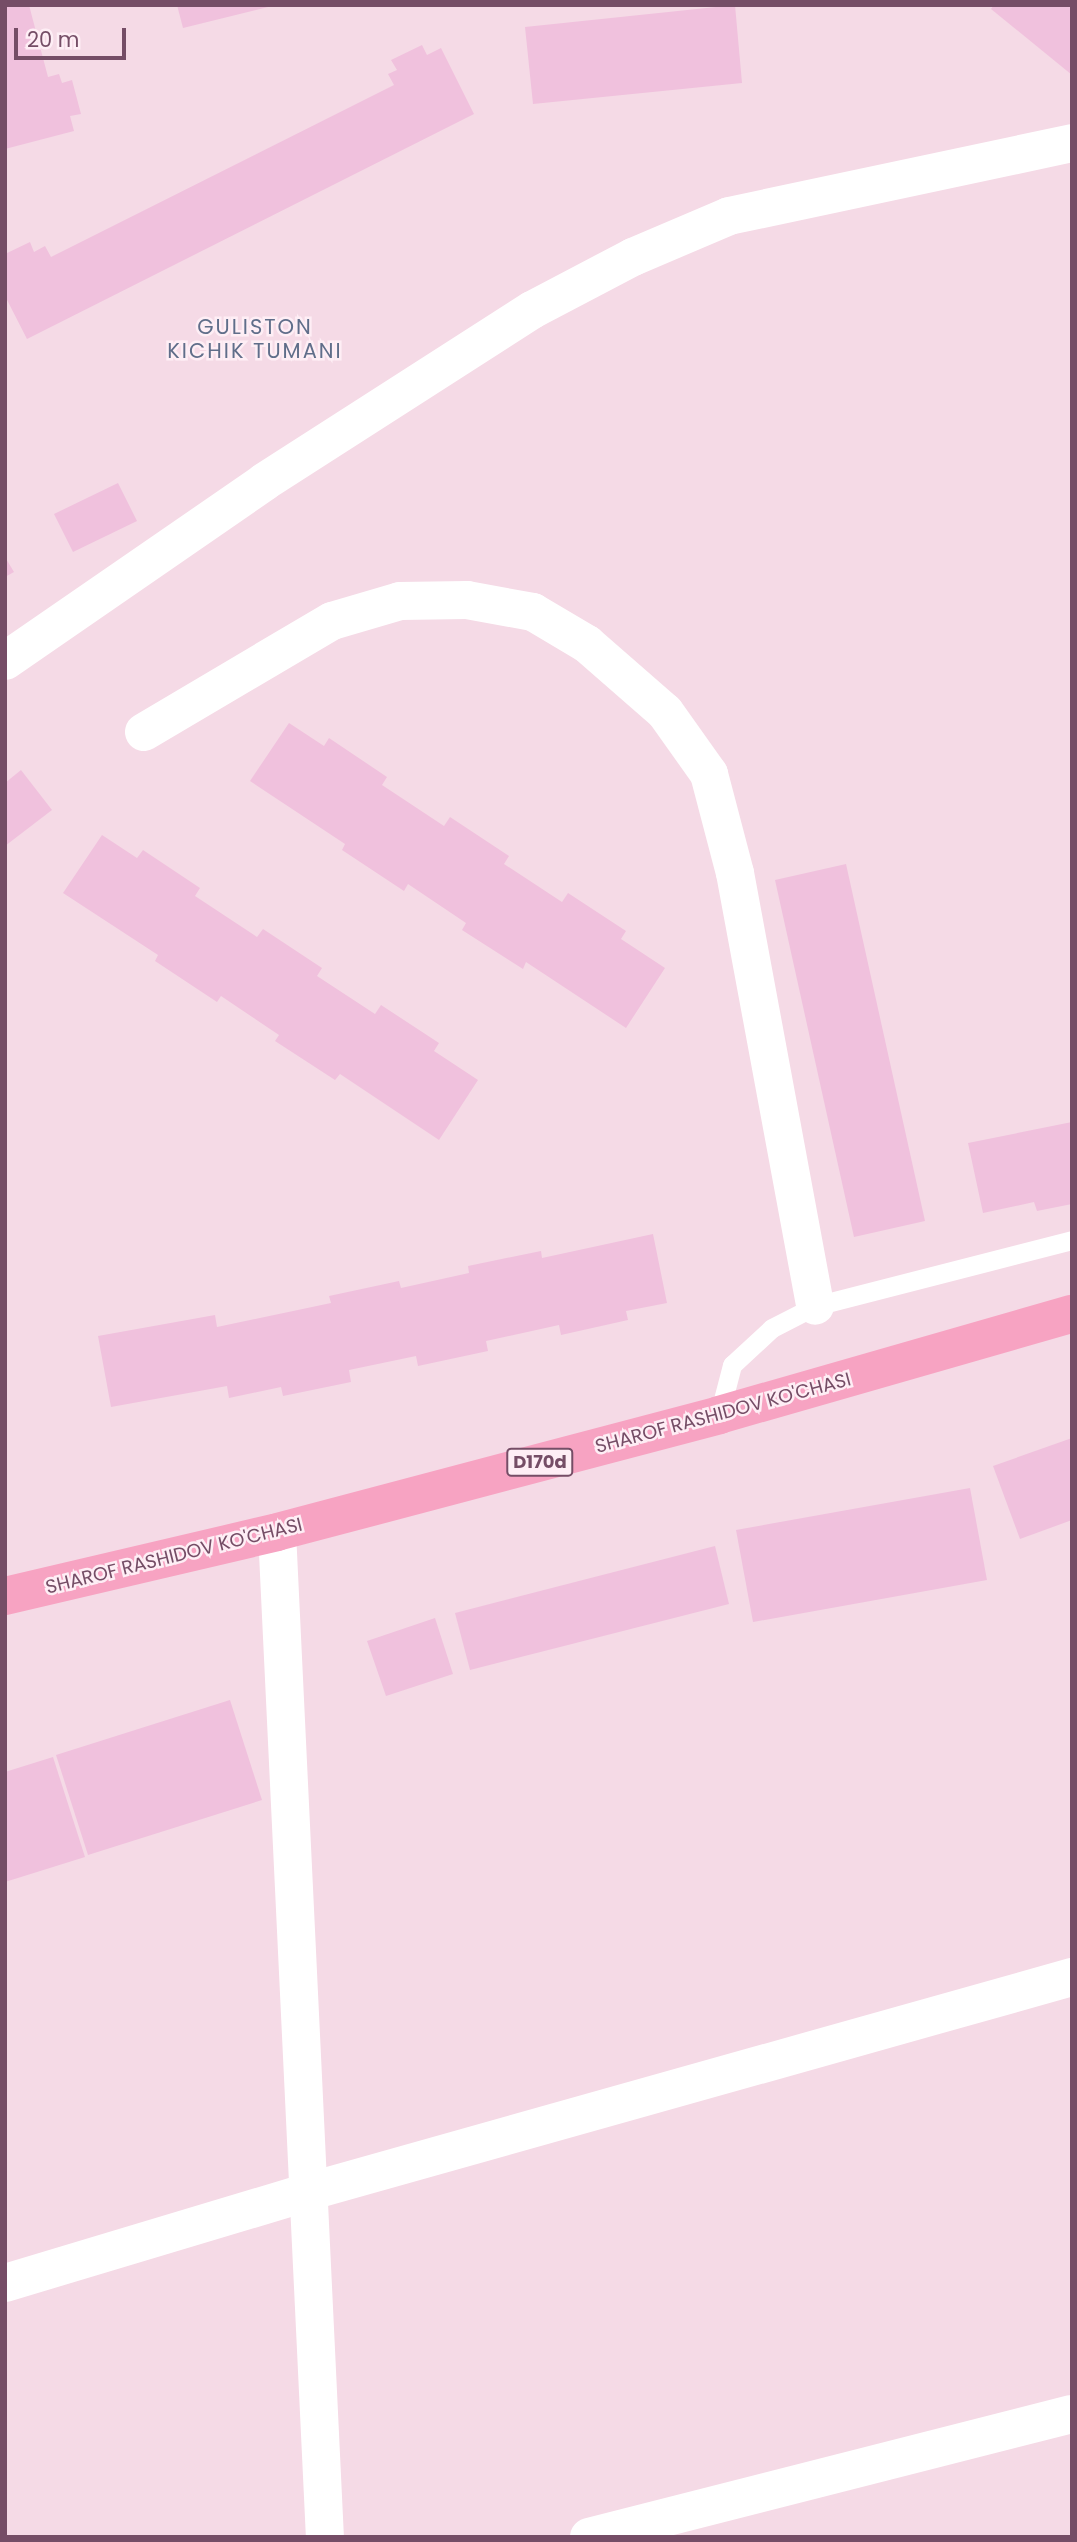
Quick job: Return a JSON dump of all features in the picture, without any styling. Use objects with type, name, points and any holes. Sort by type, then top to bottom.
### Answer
[{"type":"main road","name":"SHAROF RASHIDOV KO'CHASI","points":[[5,1596],[277,1532],[719,1415],[1072,1314]]},
{"type":"street","points":[[5,661],[264,482],[532,310],[633,257],[729,216],[1072,143]]},
{"type":"street","points":[[144,732],[332,621],[400,601],[467,600],[533,612],[587,644],[665,712],[709,774],[735,873],[815,1306]]},
{"type":"street","points":[[277,1532],[311,2191],[325,2537]]},
{"type":"street","points":[[5,2283],[311,2191],[1072,1976]]},
{"type":"street","points":[[589,2537],[1072,2414]]},
{"type":"lane","points":[[719,1415],[732,1365],[772,1328],[815,1306],[1072,1240]]},
{"type":"shaded area","points":[[5,5],[1072,5],[1072,2537],[5,2537]]},
{"type":"building","points":[[5,5],[29,5],[48,77],[59,74],[62,83],[72,80],[81,114],[70,116],[74,131],[5,149]]},
{"type":"building","points":[[177,5],[271,5],[272,6],[183,28]]},
{"type":"building","points":[[735,5],[742,83],[533,104],[525,27]]},
{"type":"building","points":[[994,5],[1072,5],[1072,75],[991,9]]},
{"type":"building","points":[[422,45],[427,55],[441,48],[474,114],[27,339],[5,296],[5,254],[30,242],[34,252],[45,246],[51,257],[394,85],[388,74],[397,70],[391,60]]},
{"type":"building","points":[[118,483],[137,521],[73,552],[54,514]]},
{"type":"building","points":[[5,557],[14,572],[5,577]]},
{"type":"building","points":[[289,723],[324,746],[329,738],[387,777],[382,785],[444,826],[450,817],[509,856],[504,864],[562,902],[568,893],[626,931],[621,939],[665,968],[626,1028],[526,962],[523,969],[462,930],[466,923],[408,884],[404,891],[342,850],[345,844],[250,781]]},
{"type":"building","points":[[21,770],[52,810],[5,846],[5,783]]},
{"type":"building","points":[[102,835],[137,858],[143,850],[200,888],[195,896],[257,937],[263,929],[322,968],[317,976],[375,1014],[381,1005],[439,1043],[434,1051],[478,1080],[439,1140],[340,1074],[335,1080],[275,1041],[279,1035],[221,996],[217,1002],[155,961],[158,955],[63,893]]},
{"type":"building","points":[[846,864],[925,1221],[854,1237],[775,880]]},
{"type":"building","points":[[1072,1122],[1072,1204],[1037,1211],[1034,1202],[983,1213],[968,1143]]},
{"type":"building","points":[[653,1234],[667,1303],[626,1311],[628,1320],[561,1335],[559,1325],[486,1341],[488,1351],[418,1366],[416,1356],[349,1370],[351,1382],[283,1396],[281,1387],[229,1398],[227,1386],[111,1407],[98,1336],[215,1315],[217,1327],[331,1303],[329,1296],[399,1281],[401,1288],[469,1273],[468,1266],[541,1251],[542,1258]]},
{"type":"building","points":[[1072,1438],[1072,1520],[1020,1539],[993,1466]]},
{"type":"building","points":[[970,1488],[987,1580],[753,1622],[736,1530]]},
{"type":"building","points":[[715,1546],[729,1604],[470,1670],[455,1613]]},
{"type":"building","points":[[435,1618],[453,1674],[386,1696],[367,1641]]},
{"type":"building","points":[[230,1700],[262,1800],[88,1855],[56,1755]]},
{"type":"building","points":[[53,1757],[85,1857],[5,1882],[5,1772]]},
{"type":"district","name":"GULISTON KICHIK TUMANI","points":[[255,339]]}]
